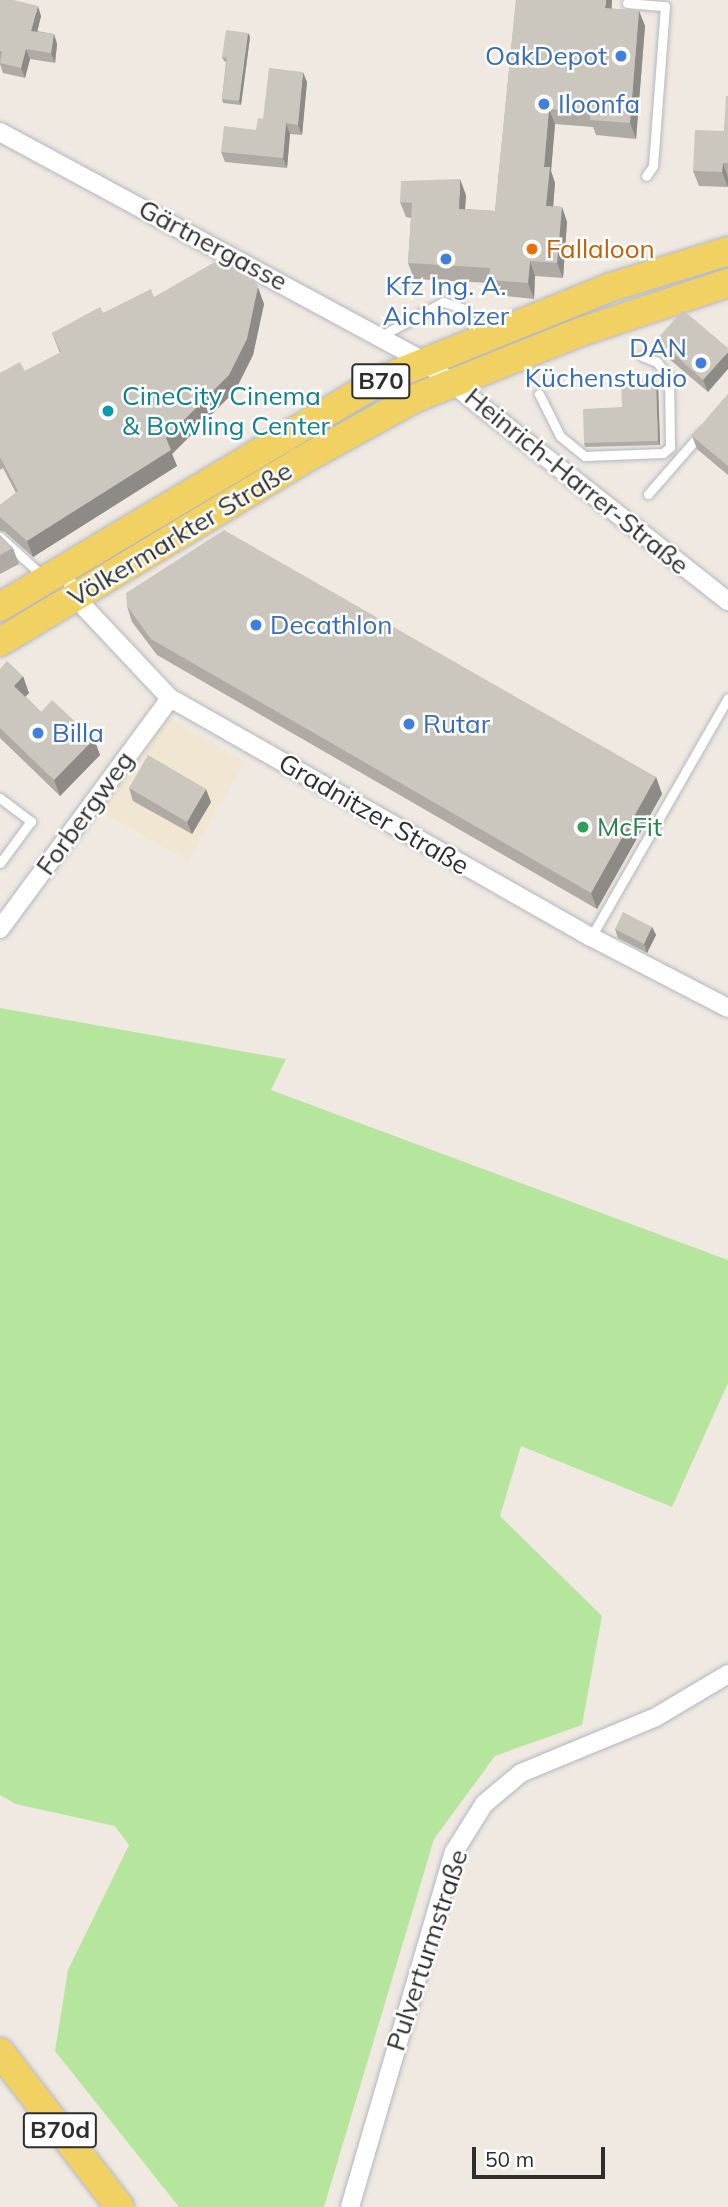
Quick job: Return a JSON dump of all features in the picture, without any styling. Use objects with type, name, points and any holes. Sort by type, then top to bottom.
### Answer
[{"type":"main road","name":"Völkermarkter Straße","points":[[0,607],[300,425],[425,362],[664,270],[728,251]]},
{"type":"main road","points":[[664,270],[671,299]]},
{"type":"main road","name":"Völkermarkter Straße","points":[[0,642],[299,461],[453,382],[671,299],[728,283]]},
{"type":"main road","name":"B70d","points":[[0,2052],[120,2207]]},
{"type":"street","name":"Gärtnergasse","points":[[0,132],[425,362]]},
{"type":"street","name":"Heinrich-Harrer-Straße","points":[[425,362],[453,382],[578,487],[728,601]]},
{"type":"street","name":"Gradnitzer Straße","points":[[54,575],[78,597],[170,698],[592,937],[728,1008]]},
{"type":"street","name":"Forbergweg","points":[[0,929],[170,698]]},
{"type":"street","name":"Pulverturmstraße","points":[[350,2207],[454,1852],[484,1804],[521,1773],[656,1717],[728,1674]]},
{"type":"lane","points":[[627,4],[665,6],[653,166],[646,176]]},
{"type":"lane","points":[[381,336],[443,302],[464,309],[480,340]]},
{"type":"lane","points":[[539,394],[560,436],[584,456],[663,453],[670,447],[669,378],[657,362],[642,356]]},
{"type":"lane","points":[[648,494],[710,422]]},
{"type":"lane","points":[[0,537],[54,575]]},
{"type":"lane","points":[[592,937],[728,698]]},
{"type":"lane","points":[[0,798],[31,821],[0,863]]},
{"type":"shaded area","points":[[169,717],[244,762],[188,860],[99,811]]},
{"type":"green space","points":[[0,1008],[286,1059],[271,1090],[728,1260],[728,1383],[672,1507],[521,1446],[500,1516],[602,1616],[582,1725],[495,1756],[434,1839],[324,2207],[179,2207],[55,2051],[68,1970],[129,1845],[115,1826],[16,1804],[0,1795]]},
{"type":"building","points":[[0,0],[14,0],[38,6],[31,31],[54,34],[51,53],[26,49],[21,68],[0,63]]},
{"type":"building","points":[[516,0],[606,0],[605,8],[639,11],[630,123],[590,120],[591,112],[549,109],[544,167],[550,167],[546,206],[562,207],[557,263],[530,261],[528,283],[489,280],[490,268],[408,263],[412,203],[400,202],[401,181],[460,179],[459,209],[495,211]]},
{"type":"building","points":[[226,30],[248,33],[239,101],[222,99],[227,58],[222,57]]},
{"type":"building","points":[[269,68],[303,72],[298,125],[286,123],[283,158],[221,152],[224,126],[256,130],[258,118],[263,119]]},
{"type":"building","points":[[726,96],[728,163],[723,163],[722,172],[693,171],[695,130],[724,131]]},
{"type":"building","name":"CineCity Cinema & Bowling Center","points":[[227,255],[245,277],[252,274],[258,287],[247,339],[229,375],[166,438],[171,450],[27,541],[0,517],[0,505],[18,491],[0,457],[0,373],[20,362],[25,371],[61,352],[52,333],[100,307],[103,313],[151,289],[154,297]]},
{"type":"building","name":"DAN Küchenstudio","points":[[683,310],[728,348],[728,352],[703,380],[657,339]]},
{"type":"building","points":[[656,381],[658,441],[584,443],[583,409],[622,407],[621,382]]},
{"type":"building","points":[[728,394],[728,466],[692,436]]},
{"type":"building","name":"Rutar","points":[[224,530],[656,777],[591,893],[151,639],[127,606],[126,593]]},
{"type":"building","points":[[0,536],[13,548],[0,555]]},
{"type":"building","name":"Billa","points":[[7,661],[23,676],[14,686],[41,712],[52,700],[94,739],[54,780],[0,728],[0,669]]},
{"type":"building","points":[[148,755],[206,789],[187,822],[129,788]]},
{"type":"building","points":[[623,912],[652,927],[644,944],[615,929]]},
{"type":"place","name":"OakDepot","points":[[621,56]]},
{"type":"place","name":"Iloonfa","points":[[544,104]]},
{"type":"place","name":"Fallaloon","points":[[532,249]]},
{"type":"place","name":"Kfz Ing. A. Aichholzer","points":[[446,259]]},
{"type":"place","name":"DAN Küchenstudio","points":[[701,363]]},
{"type":"place","name":"CineCity Cinema & Bowling Center","points":[[108,411]]},
{"type":"place","name":"Decathlon","points":[[256,625]]},
{"type":"place","name":"Rutar","points":[[409,724]]},
{"type":"place","name":"Billa","points":[[38,733]]},
{"type":"place","name":"McFit","points":[[583,827]]}]
